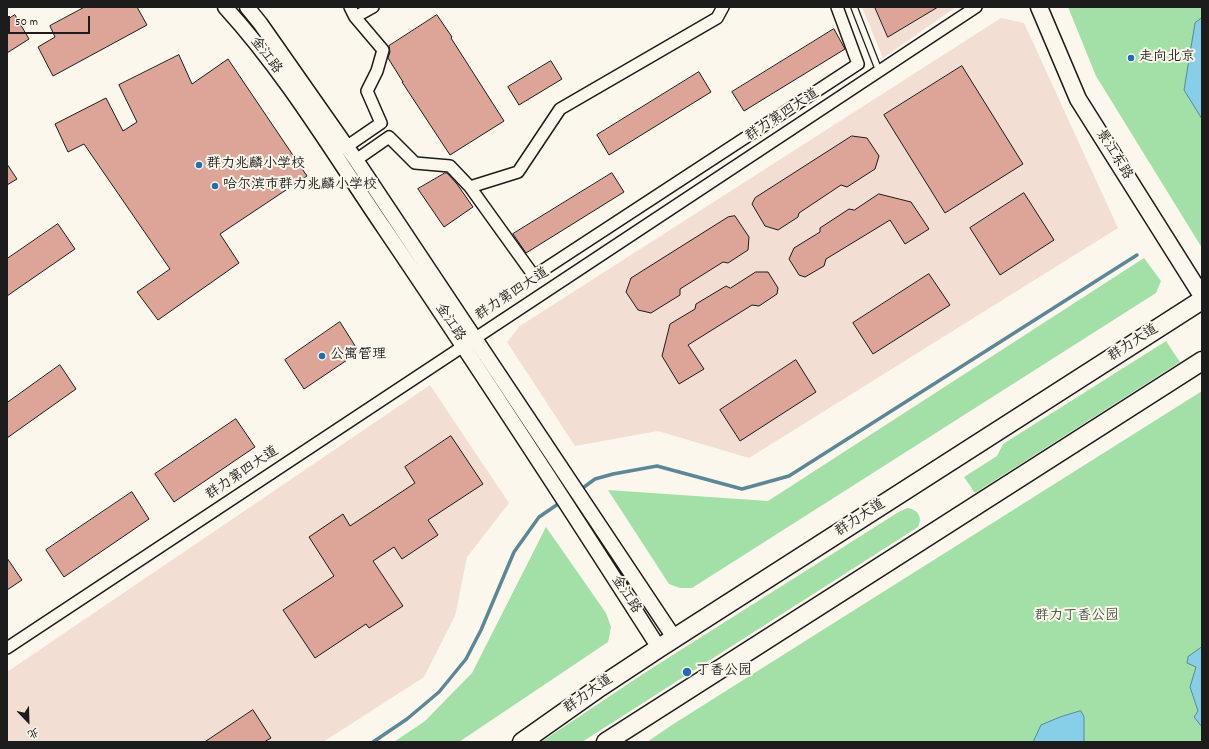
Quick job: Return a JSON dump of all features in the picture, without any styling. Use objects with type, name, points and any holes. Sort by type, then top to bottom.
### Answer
[{"type":"main road","name":"景江东路","points":[[1039,7],[1078,99],[1202,296]]},
{"type":"main road","name":"群力大道","points":[[522,742],[600,687],[659,648],[1202,300]]},
{"type":"main road","points":[[606,742],[1202,362]]},
{"type":"main road","points":[[512,742],[600,687]]},
{"type":"main road","points":[[610,742],[634,724]]},
{"type":"street","name":"金江路","points":[[225,7],[284,80],[558,465],[675,639]]},
{"type":"street","name":"金江路","points":[[247,7],[265,29],[356,160],[469,342],[546,473],[659,648]]},
{"type":"street","points":[[346,147],[381,123],[367,91],[377,70],[383,50],[352,12],[373,7]]},
{"type":"street","points":[[470,187],[518,172],[560,110],[717,18],[723,7]]},
{"type":"street","points":[[356,160],[389,137],[415,163],[450,166],[470,187],[534,276],[858,64],[837,7]]},
{"type":"street","name":"群力第四大道","points":[[7,648],[976,7]]},
{"type":"lane","points":[[854,7],[879,71]]},
{"type":"shaded area","points":[[862,7],[956,7],[883,58]]},
{"type":"shaded area","points":[[1001,18],[1024,23],[1118,228],[749,458],[658,431],[575,446],[507,342],[520,326]]},
{"type":"shaded area","points":[[430,385],[509,503],[467,557],[455,616],[424,677],[323,742],[7,742],[7,672]]},
{"type":"green space","points":[[1068,7],[1202,7],[1202,248],[1096,76]]},
{"type":"green space","points":[[1144,258],[1161,281],[1156,293],[692,588],[680,588],[669,584],[608,490],[768,501]]},
{"type":"green space","points":[[1166,341],[1180,362],[975,493],[964,477],[997,456],[1003,444]]},
{"type":"green space","name":"群力丁香公园","points":[[1202,391],[1202,742],[647,742],[675,723]]},
{"type":"green space","points":[[907,508],[917,512],[920,517],[918,527],[582,742],[541,742],[646,672]]},
{"type":"green space","points":[[546,527],[606,613],[611,627],[608,642],[459,742],[394,742],[425,721],[472,673]]},
{"type":"water","points":[[1202,18],[1202,119],[1184,90],[1195,23]]},
{"type":"water","points":[[1202,647],[1202,727],[1194,717],[1198,711],[1190,687],[1196,667],[1187,663],[1188,657]]},
{"type":"water","points":[[1081,711],[1084,717],[1084,742],[1033,742],[1041,725],[1060,717]]},
{"type":"building","points":[[85,7],[137,7],[147,25],[53,76],[38,47],[55,37],[50,26]]},
{"type":"building","points":[[875,7],[938,7],[888,37]]},
{"type":"building","points":[[15,15],[29,39],[7,53],[7,20]]},
{"type":"building","points":[[437,15],[504,121],[450,155],[388,58],[390,52],[389,46]]},
{"type":"building","points":[[834,29],[845,49],[744,111],[732,92]]},
{"type":"building","name":"群力兆麟小学校","points":[[179,55],[192,84],[228,59],[307,176],[220,234],[239,263],[158,320],[137,292],[170,269],[84,144],[68,152],[55,124],[106,98],[123,131],[137,122],[119,85]]},
{"type":"building","points":[[551,61],[562,79],[519,105],[508,87]]},
{"type":"building","points":[[962,66],[1023,164],[945,213],[884,115]]},
{"type":"building","points":[[699,72],[711,92],[609,155],[597,135]]},
{"type":"building","points":[[852,136],[867,138],[879,156],[875,169],[847,187],[841,185],[799,213],[798,217],[778,230],[765,226],[752,204],[755,198]]},
{"type":"building","points":[[7,164],[17,179],[7,185]]},
{"type":"building","points":[[447,173],[457,184],[473,207],[444,227],[418,189]]},
{"type":"building","points":[[612,173],[624,192],[526,253],[513,234]]},
{"type":"building","points":[[1024,193],[1054,240],[1000,275],[970,228]]},
{"type":"building","points":[[879,194],[911,202],[929,229],[905,244],[890,220],[826,259],[824,266],[805,277],[799,275],[789,259],[794,248],[820,232],[820,228],[849,209],[854,210]]},
{"type":"building","points":[[735,216],[749,237],[748,250],[728,263],[723,262],[680,289],[680,295],[651,313],[638,310],[626,292],[631,278],[728,217]]},
{"type":"building","points":[[58,224],[75,249],[7,296],[7,259]]},
{"type":"building","points":[[756,272],[768,272],[778,288],[777,294],[759,306],[752,305],[688,345],[704,369],[679,384],[662,356],[670,324],[695,309],[696,304],[726,286],[730,288]]},
{"type":"building","points":[[929,274],[950,305],[873,354],[853,323]]},
{"type":"building","name":"公寓管理","points":[[340,322],[359,352],[304,389],[285,360]]},
{"type":"building","points":[[796,360],[816,392],[740,441],[720,410]]},
{"type":"building","points":[[60,365],[76,389],[7,438],[7,403]]},
{"type":"building","points":[[236,419],[255,447],[174,502],[155,474]]},
{"type":"building","points":[[451,436],[483,484],[428,520],[438,535],[402,559],[394,547],[373,561],[403,606],[369,628],[366,624],[315,658],[283,610],[334,576],[309,537],[343,514],[350,526],[415,483],[405,467]]},
{"type":"building","points":[[132,492],[149,519],[64,577],[46,550]]},
{"type":"building","points":[[7,558],[22,580],[7,590]]},
{"type":"building","points":[[253,710],[271,738],[264,742],[205,742]]},
{"type":"waterway","points":[[580,490],[595,479],[657,466],[742,489],[789,476],[1137,255]]},
{"type":"waterway","points":[[373,742],[407,719],[439,692],[466,659],[481,630],[514,552],[539,517],[561,502]]},
{"type":"place","name":"走向北京","points":[[1131,58]]},
{"type":"place","name":"群力兆麟小学校","points":[[199,165]]},
{"type":"place","name":"哈尔滨市群力兆麟小学校","points":[[215,186]]},
{"type":"place","name":"公寓管理","points":[[322,356]]},
{"type":"place","name":"丁香公园","points":[[687,672]]}]
